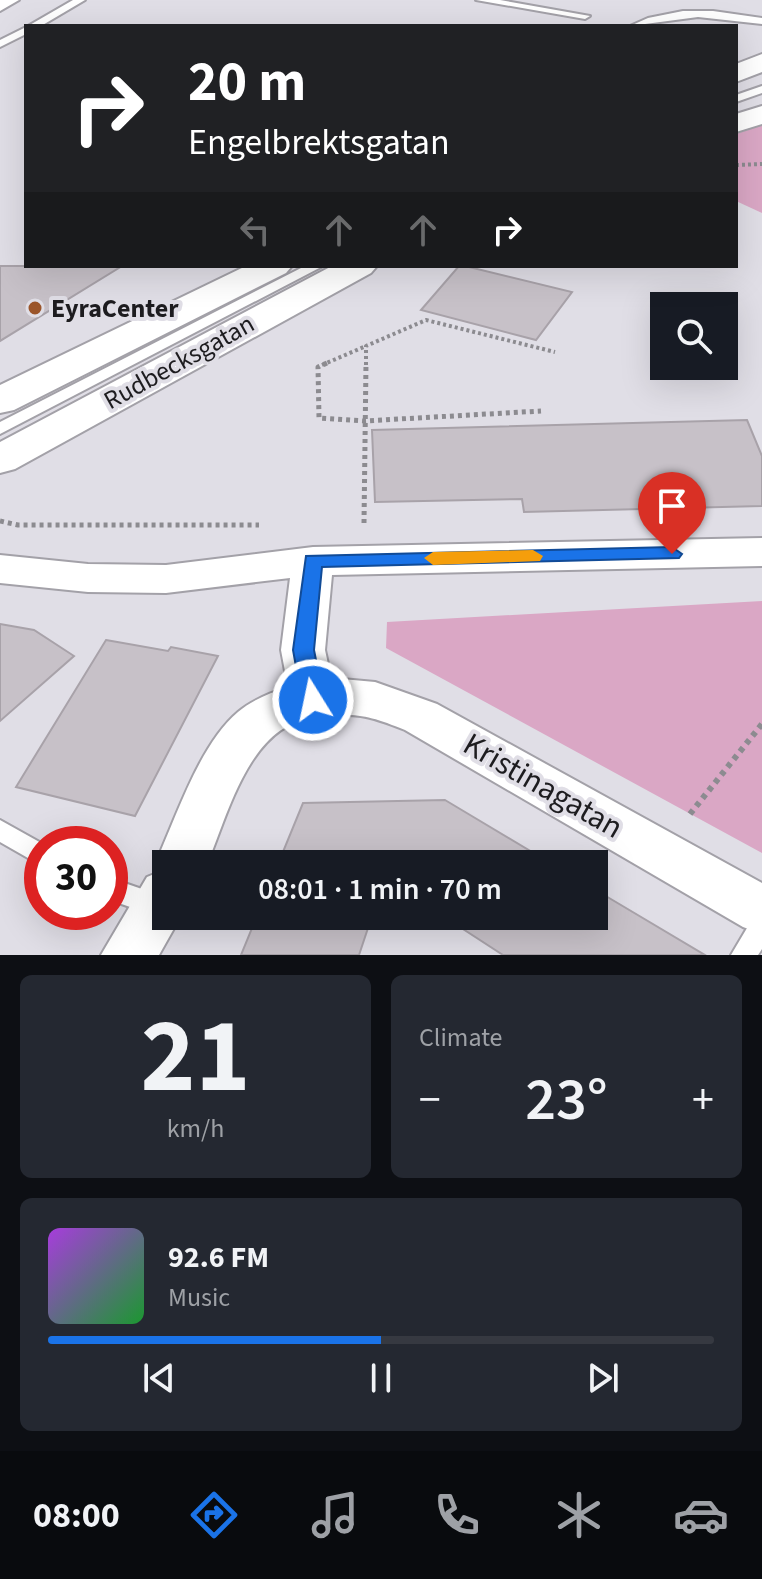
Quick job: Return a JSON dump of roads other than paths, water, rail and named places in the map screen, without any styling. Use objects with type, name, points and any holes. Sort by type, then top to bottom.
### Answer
[{"type":"main road","points":[[738,73],[762,62]]},
{"type":"main road","points":[[738,122],[762,115]]},
{"type":"main road","name":"Rudbecksgatan","points":[[0,401],[270,268]]},
{"type":"main road","name":"Rudbecksgatan","points":[[0,460],[355,268]]},
{"type":"street","points":[[0,5],[9,0]]},
{"type":"street","points":[[0,569],[88,578],[166,579],[313,561],[762,552]]},
{"type":"street","points":[[313,561],[303,650],[313,700]]},
{"type":"street","name":"Kristinagatan","points":[[177,850],[251,727],[280,707],[330,696],[373,699],[421,717],[762,910]]},
{"type":"street","name":"Kristinagatan","points":[[129,955],[152,893]]},
{"type":"lane","points":[[37,24],[80,0]]},
{"type":"lane","points":[[481,0],[585,16]]},
{"type":"lane","points":[[727,16],[732,0]]},
{"type":"lane","points":[[640,24],[663,15],[727,16],[762,21]]},
{"type":"lane","points":[[0,44],[24,31]]},
{"type":"lane","points":[[738,98],[762,89]]},
{"type":"lane","points":[[0,429],[312,268]]},
{"type":"lane","points":[[0,830],[24,845]]},
{"type":"lane","points":[[744,955],[762,926]]},
{"type":"place","name":"EyraCenter","points":[[35,308]]}]
